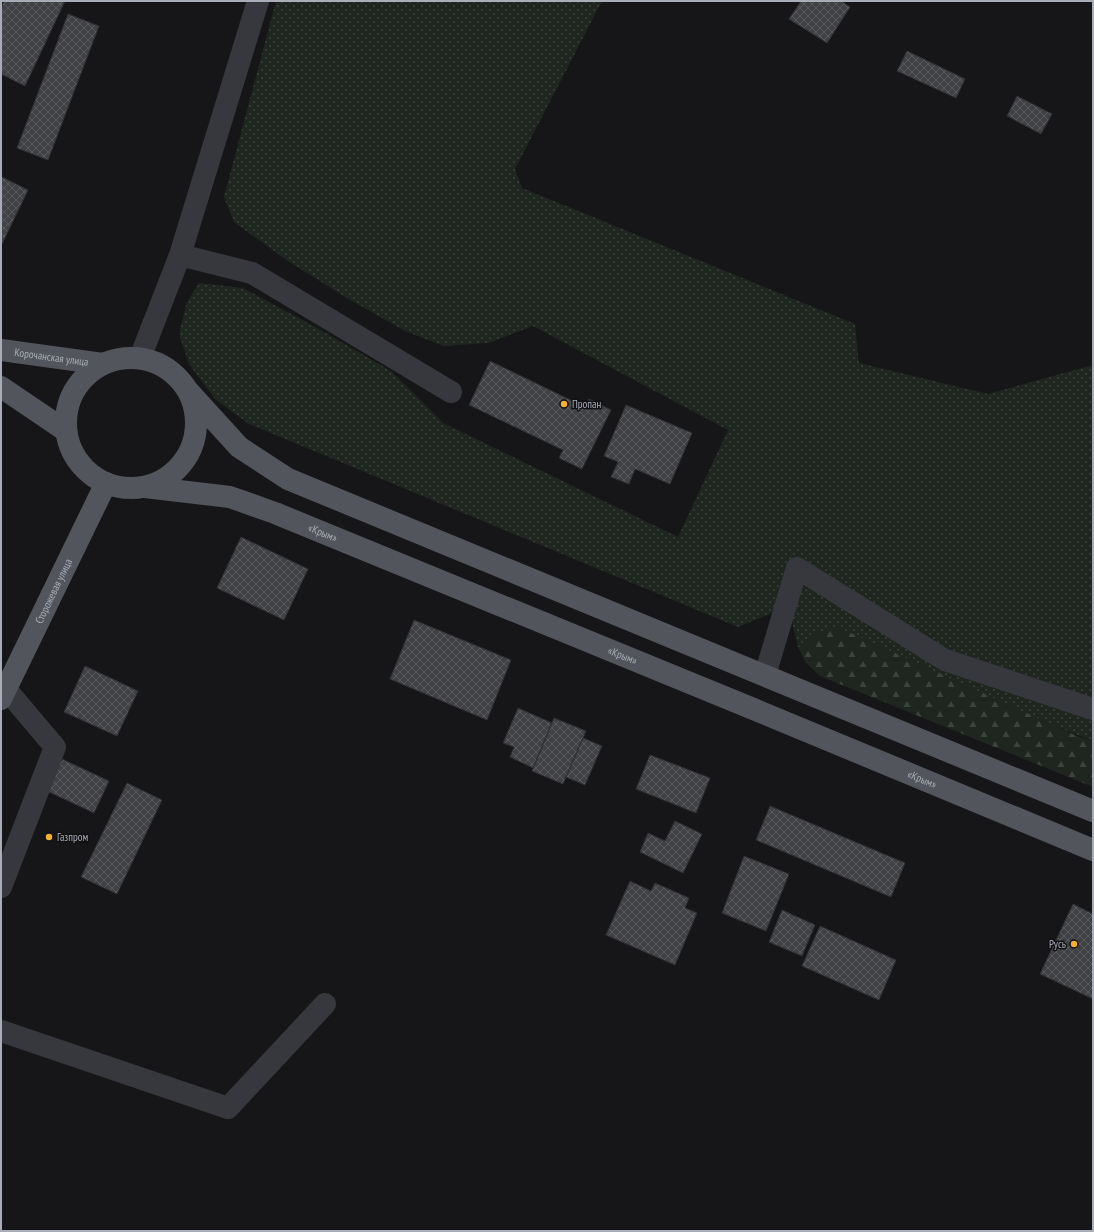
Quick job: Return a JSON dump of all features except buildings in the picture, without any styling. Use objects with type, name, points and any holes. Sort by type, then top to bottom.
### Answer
[{"type":"main road","name":"Корочанская улица","points":[[1,350],[103,364]]},
{"type":"main road","points":[[189,392],[195,411],[196,431],[190,450],[180,467],[164,479],[145,487],[126,488],[106,483],[91,475],[79,463],[71,448],[66,431],[67,411],[74,392],[86,375],[103,364],[121,358],[140,358],[160,364],[177,376],[189,392],[240,447],[288,480],[1093,810]]},
{"type":"main road","points":[[1,387],[66,431]]},
{"type":"main road","name":"Сторожевая улица","points":[[3,694],[106,483]]},
{"type":"main road","name":"«Крым»","points":[[145,487],[230,497],[275,514],[751,708],[1093,850]]},
{"type":"street","points":[[140,358],[180,254],[258,1]]},
{"type":"street","points":[[180,254],[252,273],[451,392]]},
{"type":"street","points":[[765,675],[797,568],[945,660],[1093,709]]},
{"type":"street","points":[[1,887],[56,747],[3,694]]},
{"type":"street","points":[[1,1031],[228,1108],[325,1004]]},
{"type":"green space","points":[[276,1],[602,1],[515,169],[522,188],[855,324],[859,363],[988,394],[1093,365],[1093,741],[817,632],[798,647],[790,613],[777,611],[738,627],[249,424],[215,399],[189,364],[179,334],[187,302],[199,283],[243,288],[319,329],[391,371],[443,423],[678,537],[728,430],[533,326],[488,343],[444,346],[405,331],[347,298],[288,261],[234,222],[224,197]]},
{"type":"green space","points":[[838,627],[1077,736],[1093,741],[1093,787],[820,676],[806,663],[798,647],[817,632]]},
{"type":"place","name":"Пропан","points":[[564,404]]},
{"type":"place","name":"Газпром","points":[[49,837]]},
{"type":"place","name":"Русь","points":[[1074,944]]}]
